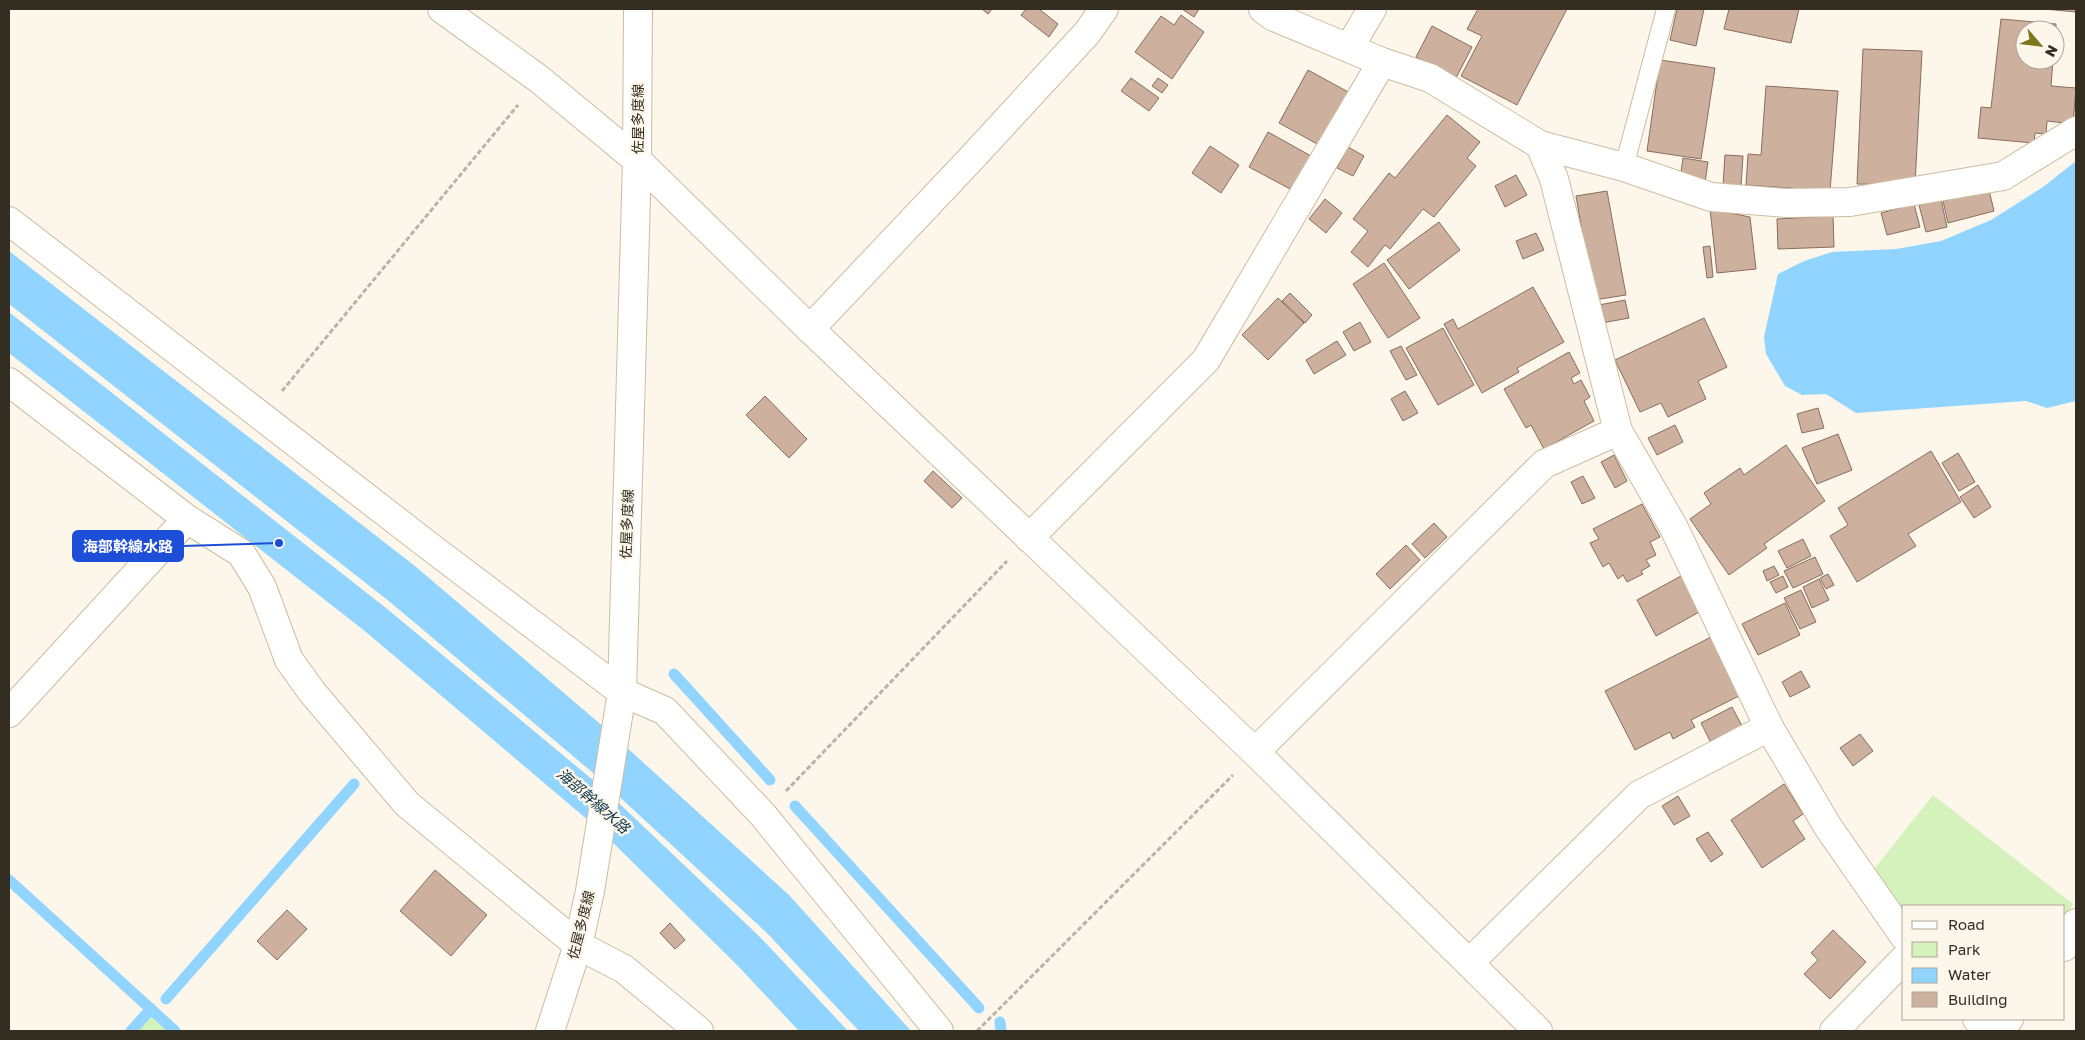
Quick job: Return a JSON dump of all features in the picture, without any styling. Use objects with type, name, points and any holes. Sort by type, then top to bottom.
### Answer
[{"type":"street","points":[[442,9],[539,79],[638,160],[810,329],[1255,752],[1538,1031]]},
{"type":"street","name":"佐屋多度線","points":[[550,1031],[578,945],[590,891],[622,692],[638,160],[638,9]]},
{"type":"street","points":[[810,329],[1067,55],[1087,33],[1104,9]]},
{"type":"street","points":[[1263,9],[1272,16],[1382,62],[1430,78],[1540,145],[1624,167],[1711,197],[1787,202],[1850,202],[2003,176],[2076,131]]},
{"type":"street","points":[[1349,48],[1372,9]]},
{"type":"street","points":[[1029,538],[1206,360],[1382,62]]},
{"type":"street","points":[[1540,145],[1554,179],[1618,430],[1673,526],[1769,727],[1828,827],[1902,933]]},
{"type":"street","points":[[9,221],[622,692],[665,711],[763,815],[940,1031]]},
{"type":"street","points":[[9,382],[187,519],[241,553],[262,587],[290,660],[312,692],[407,804],[578,945],[624,969],[699,1031]]},
{"type":"street","points":[[1255,752],[1544,464],[1618,430]]},
{"type":"street","points":[[9,713],[187,519]]},
{"type":"street","points":[[1469,963],[1639,795],[1769,727]]},
{"type":"street","points":[[2065,945],[2076,924]]},
{"type":"street","points":[[1834,1031],[1902,961]]},
{"type":"street","points":[[1978,1020],[1989,1031]]},
{"type":"street","points":[[1998,1031],[2008,1020]]},
{"type":"lane","points":[[1624,167],[1666,9]]},
{"type":"path","points":[[261,416],[539,79]]},
{"type":"path","points":[[763,815],[1029,538]]},
{"type":"path","points":[[977,1031],[1255,752]]},
{"type":"green space","points":[[1933,795],[2073,904],[2065,919],[2065,905],[1902,905],[1902,912],[1871,873]]},
{"type":"green space","points":[[151,1017],[167,1031],[138,1031]]},
{"type":"water","points":[[2076,161],[2076,401],[2047,408],[2026,401],[1856,413],[1826,394],[1802,395],[1785,386],[1766,354],[1764,337],[1778,274],[1804,261],[1832,252],[1896,249],[1941,241],[1991,220],[2043,187]]},
{"type":"water","points":[[9,251],[415,566],[612,734],[790,896],[911,1031],[859,1031],[766,932],[599,778],[390,602],[9,304]]},
{"type":"water","points":[[9,312],[386,608],[605,790],[761,938],[848,1031],[799,1031],[737,965],[602,832],[366,632],[9,353]]},
{"type":"building","points":[[982,9],[992,9],[988,14]]},
{"type":"building","points":[[1026,9],[1039,9],[1058,24],[1049,37],[1021,15]]},
{"type":"building","points":[[1182,9],[1199,9],[1194,17]]},
{"type":"building","points":[[1478,9],[1567,9],[1517,105],[1461,76],[1482,36],[1467,29]]},
{"type":"building","points":[[1677,9],[1704,9],[1696,46],[1670,40]]},
{"type":"building","points":[[1729,9],[1799,9],[1791,43],[1724,29]]},
{"type":"building","points":[[2044,9],[2076,9],[2076,12]]},
{"type":"building","points":[[1181,15],[1204,32],[1172,79],[1135,52],[1161,16],[1174,25]]},
{"type":"building","points":[[2001,19],[2015,20],[2015,70],[2052,70],[2051,86],[2076,88],[2073,124],[2047,121],[2046,134],[2035,133],[2034,143],[1978,138],[1981,107],[1991,108]]},
{"type":"building","points":[[1432,26],[1472,47],[1456,78],[1416,57]]},
{"type":"building","points":[[1863,49],[1922,51],[1915,185],[1857,184]]},
{"type":"building","points":[[1660,60],[1715,68],[1701,159],[1647,151]]},
{"type":"building","points":[[1308,70],[1350,93],[1321,146],[1279,123]]},
{"type":"building","points":[[1131,78],[1159,98],[1149,111],[1121,91]]},
{"type":"building","points":[[1158,78],[1168,85],[1162,93],[1152,86]]},
{"type":"building","points":[[1766,86],[1838,91],[1830,191],[1746,185],[1748,154],[1761,155]]},
{"type":"building","points":[[1447,115],[1480,142],[1467,158],[1476,166],[1434,217],[1423,209],[1390,249],[1385,245],[1368,267],[1351,252],[1368,231],[1353,219],[1389,173],[1395,178]]},
{"type":"building","points":[[1268,132],[1311,156],[1292,190],[1249,167]]},
{"type":"building","points":[[1210,146],[1239,165],[1221,193],[1192,173]]},
{"type":"building","points":[[1348,147],[1364,156],[1353,176],[1337,168]]},
{"type":"building","points":[[1725,155],[1743,156],[1741,186],[1723,185]]},
{"type":"building","points":[[1683,158],[1708,162],[1705,183],[1680,179]]},
{"type":"building","points":[[1516,175],[1527,195],[1505,207],[1495,186]]},
{"type":"building","points":[[1989,190],[1994,211],[1948,223],[1943,201]]},
{"type":"building","points":[[1607,191],[1626,295],[1594,300],[1576,196]]},
{"type":"building","points":[[1325,199],[1342,213],[1326,233],[1309,219]]},
{"type":"building","points":[[1941,199],[1947,227],[1926,232],[1919,205]]},
{"type":"building","points":[[1914,204],[1920,227],[1887,235],[1881,213]]},
{"type":"building","points":[[1710,209],[1750,217],[1756,269],[1717,273]]},
{"type":"building","points":[[1833,216],[1834,247],[1778,249],[1777,219]]},
{"type":"building","points":[[1439,222],[1460,250],[1409,289],[1387,260]]},
{"type":"building","points":[[1536,233],[1544,250],[1523,259],[1516,241]]},
{"type":"building","points":[[1710,246],[1713,277],[1707,278],[1703,247]]},
{"type":"building","points":[[1384,263],[1420,318],[1388,338],[1353,284]]},
{"type":"building","points":[[1533,287],[1564,342],[1517,368],[1519,372],[1482,393],[1444,324],[1453,319],[1458,329]]},
{"type":"building","points":[[1290,293],[1312,315],[1305,323],[1282,301]]},
{"type":"building","points":[[1278,298],[1304,323],[1268,360],[1242,335]]},
{"type":"building","points":[[1625,300],[1629,318],[1602,323],[1599,305]]},
{"type":"building","points":[[1704,318],[1727,367],[1698,381],[1706,399],[1668,417],[1661,403],[1640,412],[1615,360]]},
{"type":"building","points":[[1360,322],[1371,342],[1354,351],[1343,332]]},
{"type":"building","points":[[1443,328],[1474,385],[1438,405],[1406,348]]},
{"type":"building","points":[[1337,341],[1346,355],[1314,374],[1306,360]]},
{"type":"building","points":[[1401,346],[1417,375],[1406,380],[1390,351]]},
{"type":"building","points":[[1569,352],[1580,373],[1571,378],[1574,384],[1581,380],[1590,397],[1584,401],[1594,421],[1544,449],[1531,425],[1526,428],[1504,389]]},
{"type":"building","points":[[1405,391],[1418,413],[1403,421],[1391,399]]},
{"type":"building","points":[[765,396],[807,439],[789,458],[746,415]]},
{"type":"building","points":[[1818,408],[1824,428],[1802,433],[1797,414]]},
{"type":"building","points":[[1675,425],[1683,442],[1657,455],[1648,438]]},
{"type":"building","points":[[1838,434],[1852,470],[1817,484],[1802,448]]},
{"type":"building","points":[[1786,445],[1825,501],[1764,544],[1767,548],[1729,575],[1690,519],[1711,504],[1704,493],[1740,468],[1744,475]]},
{"type":"building","points":[[1931,451],[1961,502],[1908,534],[1916,546],[1857,582],[1830,536],[1848,525],[1838,508]]},
{"type":"building","points":[[1958,453],[1975,482],[1959,491],[1942,463]]},
{"type":"building","points":[[1614,455],[1627,481],[1615,488],[1601,462]]},
{"type":"building","points":[[933,471],[962,498],[952,508],[924,481]]},
{"type":"building","points":[[1583,476],[1595,498],[1582,504],[1571,482]]},
{"type":"building","points":[[1978,485],[1991,507],[1974,518],[1960,497]]},
{"type":"building","points":[[1642,504],[1660,537],[1650,542],[1656,555],[1646,560],[1650,566],[1641,571],[1643,574],[1627,582],[1623,575],[1618,579],[1609,563],[1603,567],[1590,543],[1599,539],[1593,529]]},
{"type":"building","points":[[1434,523],[1447,537],[1425,558],[1412,544]]},
{"type":"building","points":[[1803,539],[1811,556],[1787,568],[1778,551]]},
{"type":"building","points":[[1406,545],[1420,560],[1390,589],[1376,574]]},
{"type":"building","points":[[1815,557],[1823,574],[1793,588],[1784,571]]},
{"type":"building","points":[[1774,566],[1779,575],[1767,581],[1763,571]]},
{"type":"building","points":[[1828,574],[1834,585],[1826,589],[1820,578]]},
{"type":"building","points":[[1681,576],[1701,611],[1656,636],[1637,600]]},
{"type":"building","points":[[1783,576],[1788,587],[1776,593],[1770,582]]},
{"type":"building","points":[[1819,579],[1829,600],[1812,608],[1803,587]]},
{"type":"building","points":[[1801,590],[1816,622],[1800,629],[1784,598]]},
{"type":"building","points":[[1785,603],[1800,635],[1758,655],[1742,624]]},
{"type":"building","points":[[1715,635],[1745,693],[1691,720],[1695,727],[1673,739],[1670,732],[1635,750],[1605,691]]},
{"type":"building","points":[[1801,671],[1810,687],[1790,697],[1782,682]]},
{"type":"building","points":[[1732,707],[1742,726],[1710,741],[1701,723]]},
{"type":"building","points":[[1860,734],[1873,751],[1853,766],[1840,748]]},
{"type":"building","points":[[1784,784],[1803,814],[1793,821],[1805,839],[1762,868],[1731,820]]},
{"type":"building","points":[[1678,796],[1690,816],[1674,825],[1662,806]]},
{"type":"building","points":[[1708,832],[1723,854],[1711,862],[1696,839]]},
{"type":"building","points":[[435,870],[487,915],[451,956],[400,911]]},
{"type":"building","points":[[287,910],[307,929],[277,960],[257,941]]},
{"type":"building","points":[[670,923],[685,940],[675,949],[660,933]]},
{"type":"building","points":[[1833,930],[1866,962],[1830,999],[1804,974],[1818,960],[1811,953]]},
{"type":"waterway","points":[[674,674],[770,780]]},
{"type":"waterway","points":[[166,999],[354,784]]},
{"type":"waterway","points":[[795,806],[979,1008]]},
{"type":"waterway","points":[[9,880],[175,1031]]},
{"type":"waterway","points":[[131,1031],[151,1009]]},
{"type":"waterway","points":[[1000,1022],[1001,1031]]},
{"type":"place","name":"海部幹線水路","points":[[279,543]]}]
